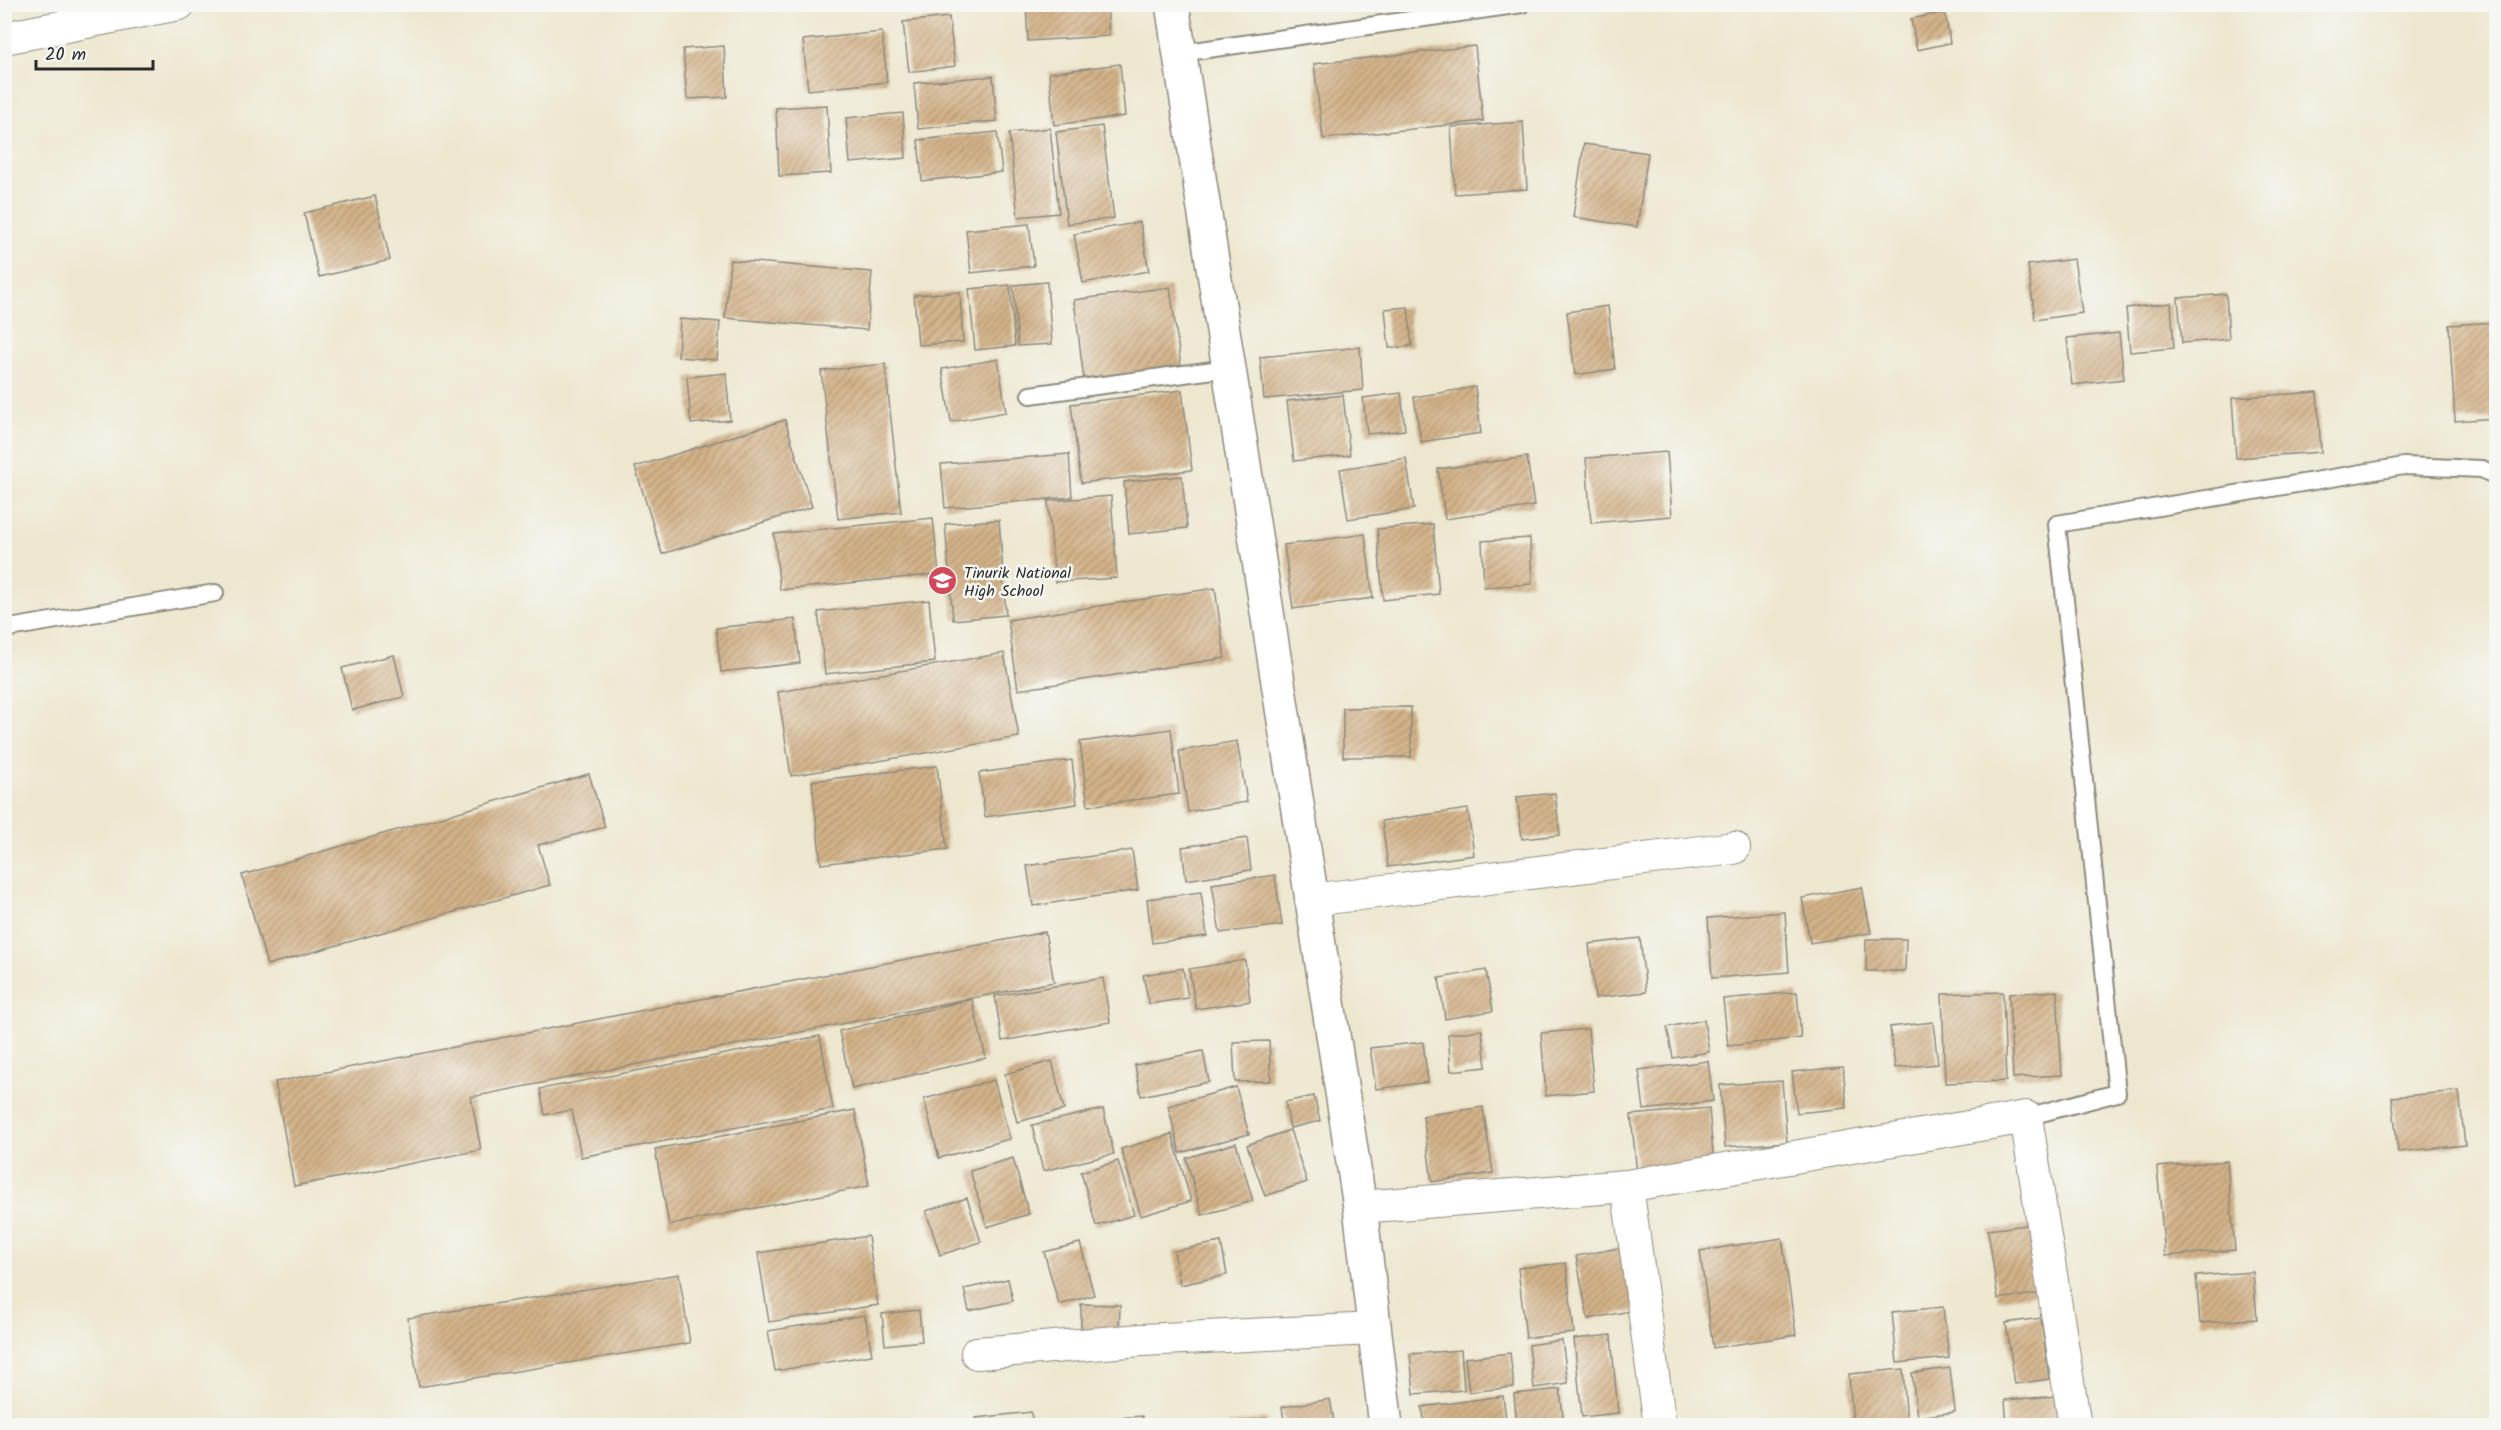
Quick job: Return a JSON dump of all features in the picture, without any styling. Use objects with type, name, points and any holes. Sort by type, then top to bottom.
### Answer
[{"type":"street","points":[[4,38],[179,4]]},
{"type":"street","points":[[1172,4],[1360,1207],[1386,1425]]},
{"type":"street","points":[[1311,900],[1734,849]]},
{"type":"street","points":[[1360,1207],[1627,1186],[2026,1117],[2075,1425]]},
{"type":"street","points":[[1627,1186],[1660,1425]]},
{"type":"street","points":[[977,1353],[1142,1340],[1374,1329]]},
{"type":"lane","points":[[1180,53],[1522,4]]},
{"type":"lane","points":[[1030,395],[1228,368]]},
{"type":"lane","points":[[2026,1117],[2117,1093],[2057,524],[2404,466],[2482,469],[2496,476]]},
{"type":"lane","points":[[4,630],[215,593]]},
{"type":"building","points":[[1026,4],[1107,4],[1109,36],[1028,41]]},
{"type":"building","points":[[1945,12],[1950,43],[1917,50],[1911,19]]},
{"type":"building","points":[[949,17],[955,66],[909,72],[903,22]]},
{"type":"building","points":[[882,32],[887,82],[808,90],[803,40]]},
{"type":"building","points":[[724,46],[727,97],[687,99],[683,49]]},
{"type":"building","points":[[1475,46],[1483,121],[1323,139],[1314,64]]},
{"type":"building","points":[[1120,64],[1125,116],[1054,125],[1049,73]]},
{"type":"building","points":[[993,76],[997,121],[918,129],[914,83]]},
{"type":"building","points":[[827,105],[831,173],[779,176],[776,108]]},
{"type":"building","points":[[903,113],[906,158],[850,163],[846,118]]},
{"type":"building","points":[[1523,122],[1527,189],[1455,194],[1451,127]]},
{"type":"building","points":[[1102,126],[1114,218],[1067,224],[1056,132]]},
{"type":"building","points":[[1050,128],[1059,213],[1018,217],[1009,133]]},
{"type":"building","points":[[997,132],[1002,172],[922,181],[918,140]]},
{"type":"building","points":[[1584,144],[1648,153],[1637,227],[1573,217]]},
{"type":"building","points":[[375,196],[390,260],[319,277],[304,213]]},
{"type":"building","points":[[1140,222],[1149,271],[1083,283],[1074,234]]},
{"type":"building","points":[[1029,224],[1034,266],[971,273],[966,230]]},
{"type":"building","points":[[2074,259],[2082,313],[2035,320],[2028,265]]},
{"type":"building","points":[[730,260],[872,272],[867,330],[725,318]]},
{"type":"building","points":[[1047,282],[1052,344],[1018,346],[1013,285]]},
{"type":"building","points":[[1010,285],[1015,346],[975,350],[969,289]]},
{"type":"building","points":[[1170,287],[1181,367],[1084,380],[1074,300]]},
{"type":"building","points":[[960,292],[963,342],[918,345],[914,295]]},
{"type":"building","points":[[2226,294],[2229,339],[2182,343],[2178,298]]},
{"type":"building","points":[[2171,303],[2174,348],[2130,352],[2126,308]]},
{"type":"building","points":[[1608,306],[1615,369],[1575,375],[1567,312]]},
{"type":"building","points":[[1408,307],[1412,346],[1389,348],[1385,309]]},
{"type":"building","points":[[680,319],[720,322],[717,360],[678,357]]},
{"type":"building","points":[[2496,322],[2496,418],[2455,421],[2449,325]]},
{"type":"building","points":[[2119,333],[2124,379],[2072,385],[2067,338]]},
{"type":"building","points":[[1360,347],[1363,390],[1264,399],[1260,357]]},
{"type":"building","points":[[998,359],[1006,412],[951,422],[942,369]]},
{"type":"building","points":[[885,364],[901,512],[838,519],[821,371]]},
{"type":"building","points":[[726,373],[730,420],[691,424],[687,377]]},
{"type":"building","points":[[1475,387],[1481,433],[1421,442],[1414,397]]},
{"type":"building","points":[[1182,390],[1192,470],[1081,483],[1071,404]]},
{"type":"building","points":[[2317,392],[2321,452],[2236,458],[2232,398]]},
{"type":"building","points":[[1401,393],[1405,430],[1367,434],[1363,398]]},
{"type":"building","points":[[1343,395],[1350,455],[1294,461],[1287,401]]},
{"type":"building","points":[[785,420],[812,507],[662,554],[635,467]]},
{"type":"building","points":[[1667,452],[1672,516],[1591,523],[1586,458]]},
{"type":"building","points":[[1069,454],[1072,497],[945,508],[941,464]]},
{"type":"building","points":[[1527,457],[1534,506],[1445,519],[1438,469]]},
{"type":"building","points":[[1406,458],[1414,509],[1348,519],[1340,469]]},
{"type":"building","points":[[1182,476],[1187,528],[1129,534],[1124,482]]},
{"type":"building","points":[[1111,496],[1117,578],[1055,582],[1048,501]]},
{"type":"building","points":[[933,518],[939,574],[780,590],[774,534]]},
{"type":"building","points":[[999,520],[1006,615],[953,620],[945,524]]},
{"type":"building","points":[[1433,524],[1439,594],[1383,600],[1377,529]]},
{"type":"building","points":[[1365,534],[1373,598],[1293,609],[1284,545]]},
{"type":"building","points":[[1530,538],[1532,584],[1484,587],[1482,541]]},
{"type":"building","points":[[1215,588],[1225,658],[1018,690],[1008,620]]},
{"type":"building","points":[[929,600],[935,662],[825,674],[818,612]]},
{"type":"building","points":[[795,619],[800,663],[721,672],[716,628]]},
{"type":"building","points":[[1004,653],[1019,737],[791,776],[778,692]]},
{"type":"building","points":[[394,655],[404,697],[352,710],[342,668]]},
{"type":"building","points":[[1411,707],[1411,757],[1343,757],[1343,708]]},
{"type":"building","points":[[1171,729],[1179,794],[1088,806],[1080,742]]},
{"type":"building","points":[[1237,741],[1247,802],[1188,812],[1179,751]]},
{"type":"building","points":[[1072,760],[1077,804],[985,817],[979,773]]},
{"type":"building","points":[[937,766],[947,849],[821,864],[812,781]]},
{"type":"building","points":[[589,774],[605,827],[538,845],[550,885],[267,965],[242,875]]},
{"type":"building","points":[[1555,793],[1560,835],[1522,839],[1517,797]]},
{"type":"building","points":[[1468,809],[1474,855],[1388,867],[1382,821]]},
{"type":"building","points":[[1247,838],[1251,870],[1186,880],[1182,847]]},
{"type":"building","points":[[1132,850],[1138,890],[1033,906],[1027,866]]},
{"type":"building","points":[[1275,875],[1282,925],[1220,933],[1212,884]]},
{"type":"building","points":[[1862,887],[1871,933],[1810,943],[1802,898]]},
{"type":"building","points":[[1201,892],[1207,936],[1152,943],[1147,899]]},
{"type":"building","points":[[1785,912],[1789,972],[1712,978],[1708,918]]},
{"type":"building","points":[[1045,932],[1054,982],[471,1097],[481,1150],[294,1186],[275,1082]]},
{"type":"building","points":[[1640,938],[1646,992],[1595,998],[1589,944]]},
{"type":"building","points":[[1866,939],[1906,939],[1905,971],[1866,971]]},
{"type":"building","points":[[1245,960],[1250,1001],[1196,1009],[1189,969]]},
{"type":"building","points":[[1183,968],[1188,998],[1149,1004],[1143,975]]},
{"type":"building","points":[[1486,970],[1493,1011],[1445,1019],[1439,978]]},
{"type":"building","points":[[1103,978],[1110,1022],[1002,1041],[995,996]]},
{"type":"building","points":[[2057,991],[2062,1075],[2013,1078],[2009,994]]},
{"type":"building","points":[[1797,992],[1801,1038],[1728,1046],[1723,999]]},
{"type":"building","points":[[2003,992],[2006,1081],[1945,1083],[1942,994]]},
{"type":"building","points":[[972,999],[986,1058],[852,1089],[839,1031]]},
{"type":"building","points":[[1704,1020],[1709,1052],[1673,1058],[1667,1027]]},
{"type":"building","points":[[1933,1022],[1938,1064],[1895,1068],[1890,1027]]},
{"type":"building","points":[[1588,1029],[1594,1091],[1546,1096],[1541,1033]]},
{"type":"building","points":[[1482,1030],[1486,1067],[1451,1071],[1448,1034]]},
{"type":"building","points":[[820,1036],[833,1109],[581,1157],[572,1110],[545,1115],[540,1089]]},
{"type":"building","points":[[1269,1041],[1271,1081],[1235,1082],[1233,1042]]},
{"type":"building","points":[[1423,1042],[1428,1082],[1376,1089],[1370,1048]]},
{"type":"building","points":[[1203,1051],[1209,1082],[1141,1096],[1135,1065]]},
{"type":"building","points":[[1052,1061],[1064,1110],[1017,1122],[1005,1074]]},
{"type":"building","points":[[1708,1061],[1713,1101],[1644,1110],[1639,1070]]},
{"type":"building","points":[[1843,1067],[1847,1108],[1797,1113],[1792,1072]]},
{"type":"building","points":[[994,1080],[1010,1139],[939,1158],[924,1099]]},
{"type":"building","points":[[1782,1081],[1787,1142],[1725,1147],[1720,1085]]},
{"type":"building","points":[[1236,1087],[1249,1134],[1180,1153],[1168,1106]]},
{"type":"building","points":[[2459,1091],[2465,1145],[2398,1152],[2392,1097]]},
{"type":"building","points":[[1314,1096],[1320,1121],[1290,1128],[1285,1102]]},
{"type":"building","points":[[1483,1107],[1493,1173],[1432,1182],[1423,1116]]},
{"type":"building","points":[[1709,1108],[1714,1166],[1637,1174],[1631,1115]]},
{"type":"building","points":[[1103,1109],[1114,1154],[1043,1171],[1032,1125]]},
{"type":"building","points":[[855,1110],[869,1186],[669,1225],[655,1149]]},
{"type":"building","points":[[1290,1130],[1307,1182],[1265,1196],[1247,1145]]},
{"type":"building","points":[[1172,1134],[1191,1201],[1141,1216],[1121,1149]]},
{"type":"building","points":[[1236,1143],[1253,1201],[1202,1215],[1186,1158]]},
{"type":"building","points":[[1013,1158],[1029,1214],[987,1227],[970,1171]]},
{"type":"building","points":[[1118,1161],[1134,1215],[1096,1226],[1081,1172]]},
{"type":"building","points":[[2227,1161],[2235,1250],[2165,1256],[2157,1167]]},
{"type":"building","points":[[967,1198],[981,1242],[940,1255],[926,1211]]},
{"type":"building","points":[[2034,1224],[2043,1293],[1998,1299],[1988,1230]]},
{"type":"building","points":[[868,1236],[878,1305],[769,1322],[758,1253]]},
{"type":"building","points":[[1782,1238],[1796,1335],[1713,1348],[1700,1251]]},
{"type":"building","points":[[1221,1242],[1227,1275],[1180,1285],[1174,1251]]},
{"type":"building","points":[[1080,1243],[1094,1295],[1059,1305],[1044,1252]]},
{"type":"building","points":[[1630,1246],[1641,1309],[1588,1319],[1576,1256]]},
{"type":"building","points":[[1566,1263],[1574,1333],[1526,1338],[1518,1268]]},
{"type":"building","points":[[2253,1272],[2257,1319],[2200,1323],[2196,1276]]},
{"type":"building","points":[[679,1274],[690,1343],[419,1387],[408,1318]]},
{"type":"building","points":[[1008,1279],[1013,1301],[969,1311],[964,1289]]},
{"type":"building","points":[[1081,1304],[1120,1305],[1119,1332],[1081,1332]]},
{"type":"building","points":[[1943,1307],[1949,1358],[1897,1363],[1892,1312]]},
{"type":"building","points":[[919,1310],[922,1341],[885,1345],[882,1314]]},
{"type":"building","points":[[865,1315],[872,1355],[775,1371],[768,1331]]},
{"type":"building","points":[[2041,1318],[2049,1379],[2015,1384],[2006,1323]]},
{"type":"building","points":[[1611,1335],[1618,1413],[1582,1417],[1574,1339]]},
{"type":"building","points":[[1562,1340],[1568,1383],[1534,1388],[1529,1345]]},
{"type":"building","points":[[1461,1350],[1464,1390],[1414,1394],[1410,1354]]},
{"type":"building","points":[[1510,1353],[1514,1387],[1469,1392],[1465,1358]]},
{"type":"building","points":[[1950,1368],[1955,1412],[1917,1417],[1912,1373]]},
{"type":"building","points":[[1903,1369],[1907,1425],[1853,1426],[1849,1374]]},
{"type":"building","points":[[1560,1389],[1564,1426],[1517,1426],[1514,1394]]},
{"type":"building","points":[[1503,1396],[1507,1426],[1425,1426],[1422,1407]]},
{"type":"building","points":[[2057,1396],[2059,1426],[2007,1426],[2005,1400]]},
{"type":"building","points":[[1330,1399],[1335,1426],[1285,1426],[1282,1407]]},
{"type":"building","points":[[1031,1412],[1033,1426],[977,1426],[976,1418]]},
{"type":"building","points":[[1142,1416],[1142,1426],[1104,1426],[1104,1419]]},
{"type":"building","points":[[1267,1418],[1268,1426],[1228,1426],[1228,1424]]},
{"type":"building","points":[[1653,1418],[1654,1426],[1608,1426],[1607,1424]]},
{"type":"place","name":"Tinurik National High School","points":[[943,581]]}]
